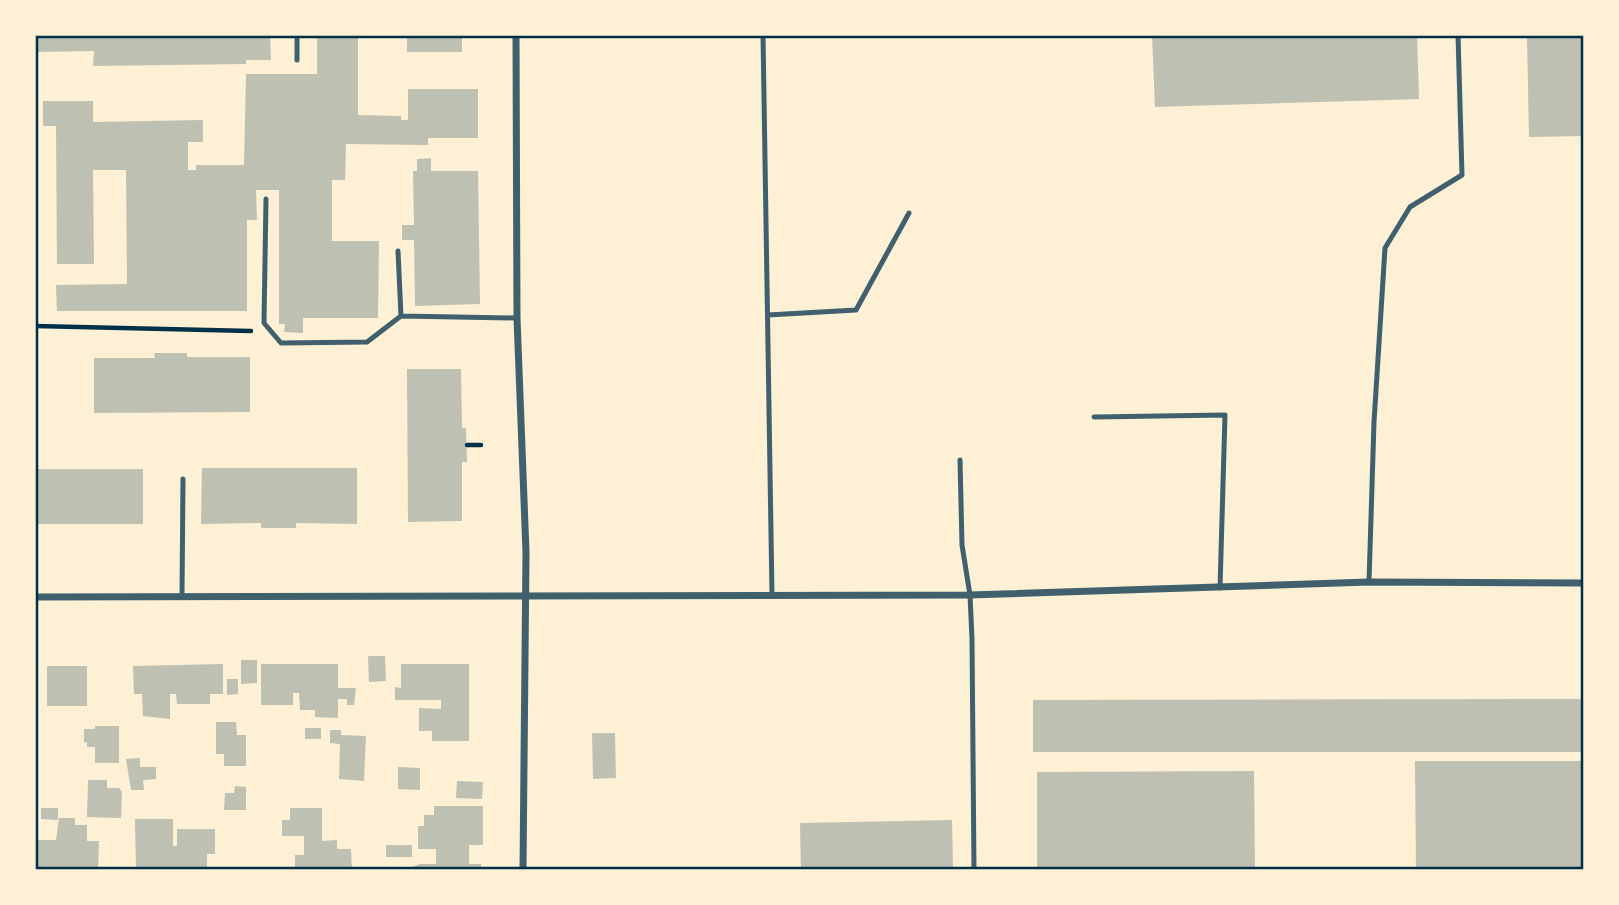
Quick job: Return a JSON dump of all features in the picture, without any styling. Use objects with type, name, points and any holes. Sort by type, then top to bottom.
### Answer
[{"type":"street","points":[[516,35],[517,318],[526,552],[523,870]]},
{"type":"street","points":[[35,597],[970,595],[1220,589],[1370,582],[1584,583]]},
{"type":"lane","points":[[297,35],[298,60]]},
{"type":"lane","points":[[763,35],[772,595]]},
{"type":"lane","points":[[1370,582],[1374,422],[1385,248],[1410,207],[1462,175],[1458,35]]},
{"type":"lane","points":[[266,199],[264,323],[281,343],[367,342],[401,316],[517,318]]},
{"type":"lane","points":[[768,314],[856,310],[909,213]]},
{"type":"lane","points":[[398,251],[401,316]]},
{"type":"lane","points":[[1094,417],[1225,415],[1220,589]]},
{"type":"lane","points":[[960,460],[962,545],[970,595],[974,870]]},
{"type":"lane","points":[[182,596],[183,479]]},
{"type":"path","points":[[35,326],[250,332],[264,323]]},
{"type":"path","points":[[467,445],[481,445]]},
{"type":"building","points":[[35,35],[270,35],[271,60],[246,60],[246,64],[93,66],[94,51],[35,52]]},
{"type":"building","points":[[317,35],[358,35],[358,115],[401,116],[401,120],[408,120],[408,89],[478,89],[478,138],[428,138],[428,145],[346,144],[345,180],[332,180],[332,241],[379,241],[378,318],[303,318],[303,333],[284,332],[285,324],[279,324],[279,190],[256,190],[257,220],[247,220],[247,311],[57,311],[56,285],[127,284],[126,170],[93,170],[94,264],[57,264],[56,126],[43,126],[43,101],[93,101],[93,122],[203,120],[203,142],[188,142],[188,170],[196,170],[196,165],[244,165],[246,74],[317,74]]},
{"type":"building","points":[[407,35],[462,35],[462,52],[407,52]]},
{"type":"building","points":[[1152,35],[1417,35],[1419,99],[1155,107]]},
{"type":"building","points":[[1527,35],[1584,35],[1584,136],[1529,137]]},
{"type":"building","points":[[431,158],[431,171],[478,171],[480,304],[415,306],[414,240],[402,240],[402,225],[414,225],[413,171],[417,171],[417,159]]},
{"type":"building","points":[[154,353],[187,353],[187,357],[250,357],[250,412],[94,413],[94,358],[155,358]]},
{"type":"building","points":[[407,369],[461,369],[462,428],[466,428],[467,462],[462,462],[462,521],[408,522]]},
{"type":"building","points":[[202,468],[357,468],[357,524],[296,523],[296,528],[261,528],[261,523],[201,524]]},
{"type":"building","points":[[35,469],[143,469],[143,524],[35,524]]},
{"type":"building","points":[[368,656],[385,656],[386,681],[369,682]]},
{"type":"building","points":[[241,660],[257,660],[257,683],[241,684]]},
{"type":"building","points":[[223,664],[223,694],[210,694],[210,704],[177,704],[176,694],[170,694],[170,719],[143,716],[142,694],[134,694],[133,666]]},
{"type":"building","points":[[261,664],[338,664],[338,688],[356,688],[354,705],[347,705],[347,699],[338,699],[338,718],[315,717],[315,710],[300,710],[299,693],[293,693],[293,705],[261,705]]},
{"type":"building","points":[[401,664],[469,664],[469,741],[432,741],[432,731],[419,731],[419,708],[441,709],[441,700],[395,700],[395,687],[401,688]]},
{"type":"building","points":[[47,666],[87,666],[87,706],[47,706]]},
{"type":"building","points":[[227,679],[238,679],[238,694],[227,695]]},
{"type":"building","points":[[1584,699],[1584,752],[1033,752],[1033,700]]},
{"type":"building","points":[[216,722],[236,722],[237,735],[246,735],[246,766],[224,766],[224,754],[216,754]]},
{"type":"building","points":[[95,726],[119,726],[119,763],[95,763],[95,747],[87,747],[87,742],[84,743],[84,729],[95,729]]},
{"type":"building","points":[[305,728],[321,728],[321,739],[305,739]]},
{"type":"building","points":[[330,730],[341,730],[341,735],[366,736],[364,781],[339,779],[340,744],[330,743]]},
{"type":"building","points":[[592,733],[615,733],[616,778],[593,779]]},
{"type":"building","points":[[140,758],[140,767],[156,767],[156,779],[143,780],[144,790],[131,790],[126,759]]},
{"type":"building","points":[[1415,761],[1584,761],[1584,870],[1416,870]]},
{"type":"building","points":[[398,767],[420,768],[420,790],[398,789]]},
{"type":"building","points":[[1254,771],[1255,870],[1037,870],[1037,772]]},
{"type":"building","points":[[88,780],[107,780],[107,788],[119,788],[122,792],[121,818],[87,817]]},
{"type":"building","points":[[457,781],[483,782],[482,799],[456,798]]},
{"type":"building","points":[[235,786],[246,787],[246,810],[224,810],[225,793],[234,793]]},
{"type":"building","points":[[434,806],[483,806],[483,845],[469,845],[469,864],[481,864],[481,870],[412,870],[412,867],[420,864],[436,864],[436,849],[418,849],[418,826],[424,826],[424,815],[434,815]]},
{"type":"building","points":[[41,808],[58,808],[58,820],[41,819]]},
{"type":"building","points":[[290,808],[322,808],[322,841],[337,840],[337,849],[351,849],[352,870],[295,870],[295,855],[304,855],[304,836],[282,836],[282,820],[290,820]]},
{"type":"building","points":[[59,818],[75,818],[75,825],[87,825],[87,841],[99,841],[98,870],[35,870],[35,840],[56,840]]},
{"type":"building","points":[[135,819],[173,819],[173,846],[177,846],[177,829],[215,829],[215,854],[207,854],[207,870],[136,870]]},
{"type":"building","points":[[952,820],[953,870],[801,870],[800,823]]},
{"type":"building","points":[[386,845],[412,845],[412,857],[386,857]]}]
